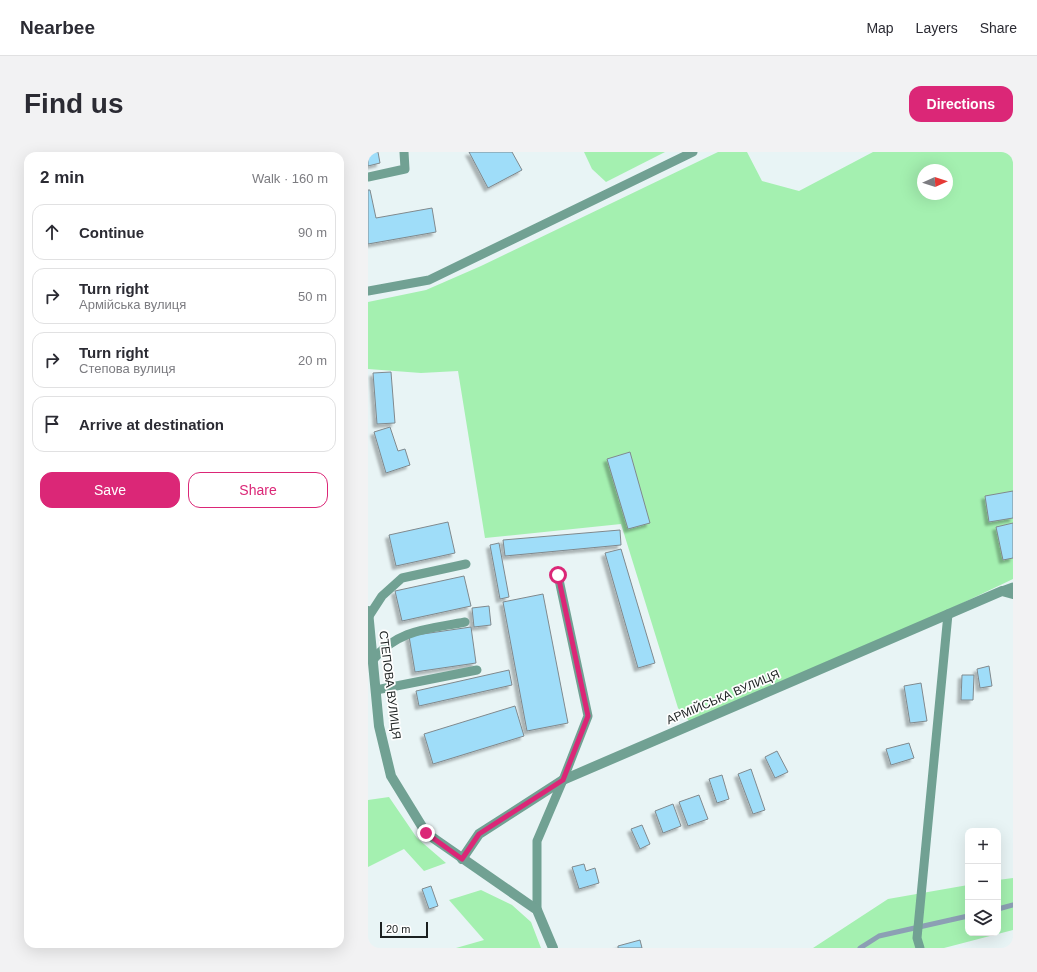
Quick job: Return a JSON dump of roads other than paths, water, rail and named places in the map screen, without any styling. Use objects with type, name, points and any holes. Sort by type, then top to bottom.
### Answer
[{"type":"street","name":"АРМІЙСЬКА ВУЛИЦЯ","points":[[462,859],[479,834],[563,780],[1002,591]]},
{"type":"street","points":[[1002,591],[1013,594]]},
{"type":"street","name":"СТЕПОВА ВУЛИЦЯ","points":[[368,611],[379,726],[391,776],[426,833],[537,910]]},
{"type":"street","points":[[537,910],[552,948]]},
{"type":"lane","points":[[368,178],[405,169],[404,152]]},
{"type":"lane","points":[[368,291],[429,280],[693,152]]},
{"type":"lane","points":[[368,616],[382,596],[402,578],[466,564]]},
{"type":"lane","points":[[537,910],[537,841],[588,716],[558,575]]},
{"type":"lane","points":[[1002,591],[1013,587]]},
{"type":"lane","points":[[920,948],[917,938],[948,614]]},
{"type":"lane","points":[[373,660],[389,643],[406,634],[465,622]]},
{"type":"lane","points":[[376,690],[477,670]]},
{"type":"waterway","points":[[1001,908],[1013,905]]},
{"type":"waterway","points":[[860,948],[879,936],[965,917]]}]
